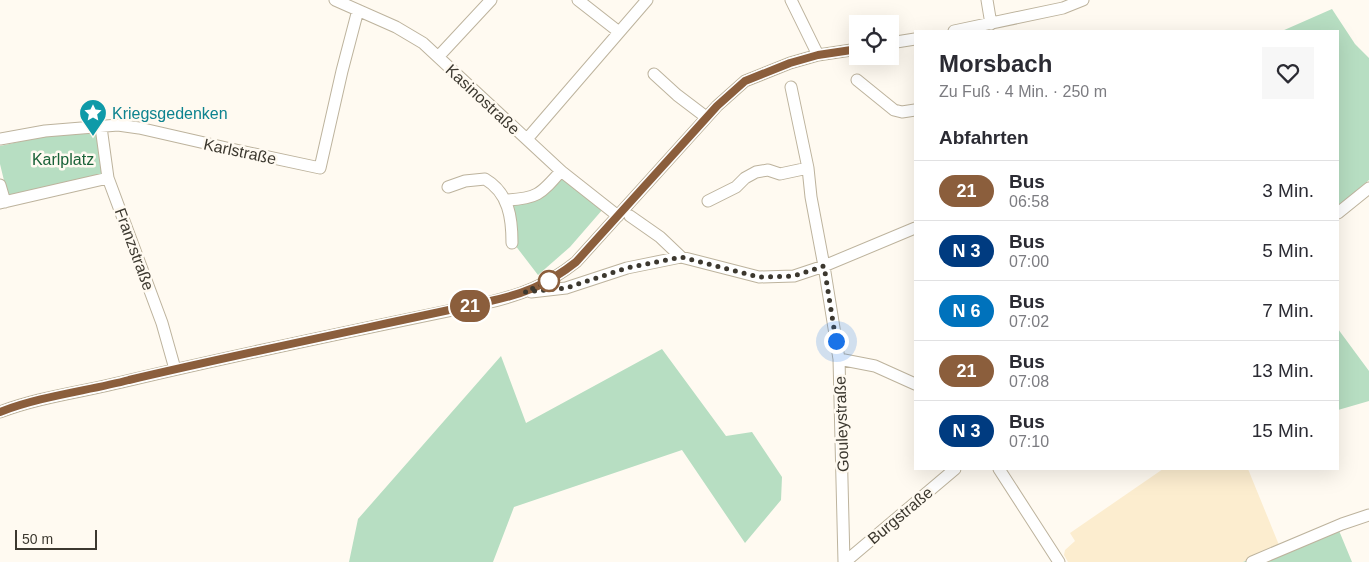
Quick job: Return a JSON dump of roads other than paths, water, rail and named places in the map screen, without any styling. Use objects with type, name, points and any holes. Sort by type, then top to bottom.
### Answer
[{"type":"street","name":"Kasinostraße","points":[[335,0],[410,34],[438,57],[560,171],[618,216]]},
{"type":"street","points":[[438,57],[491,0]]},
{"type":"street","points":[[527,139],[647,0]]},
{"type":"street","points":[[791,0],[818,55]]},
{"type":"street","points":[[987,0],[991,24]]},
{"type":"street","points":[[959,30],[1063,8],[1083,0]]},
{"type":"street","points":[[580,2],[619,32]]},
{"type":"street","name":"Karlstraße","points":[[0,139],[45,131],[118,126],[139,128],[231,150],[320,168],[358,10]]},
{"type":"street","points":[[899,42],[914,39]]},
{"type":"street","points":[[0,412],[32,402],[96,389],[175,369],[493,301],[525,292],[550,280],[576,262],[706,117],[745,81],[790,63],[818,55],[849,50]]},
{"type":"street","points":[[654,74],[677,95],[706,117]]},
{"type":"street","points":[[857,80],[894,110],[902,112],[914,110]]},
{"type":"street","name":"Gouleystraße","points":[[791,87],[808,168],[811,197],[839,359],[844,562]]},
{"type":"street","name":"Franzstraße","points":[[101,127],[108,178],[162,323],[175,369]]},
{"type":"street","points":[[708,201],[736,187],[745,178],[756,172],[768,170],[780,174],[808,168]]},
{"type":"street","points":[[505,200],[533,196],[543,192],[560,171]]},
{"type":"street","points":[[0,185],[3,203],[108,178]]},
{"type":"street","points":[[448,187],[465,181],[485,179],[499,189],[505,200],[512,243]]},
{"type":"street","points":[[1339,212],[1369,188]]},
{"type":"street","points":[[630,216],[660,237],[681,257],[759,277],[794,276],[824,266],[914,228]]},
{"type":"street","points":[[525,292],[566,288],[627,268],[681,257]]},
{"type":"street","points":[[839,359],[875,366],[914,384]]},
{"type":"street","name":"Burgstraße","points":[[844,562],[954,470]]},
{"type":"street","points":[[1000,470],[1059,562]]},
{"type":"street","points":[[1252,562],[1369,514]]},
{"type":"place","name":"Kriegsgedenken","points":[[93,137]]},
{"type":"park label","name":"Karlplatz","points":[[63,159]]}]
